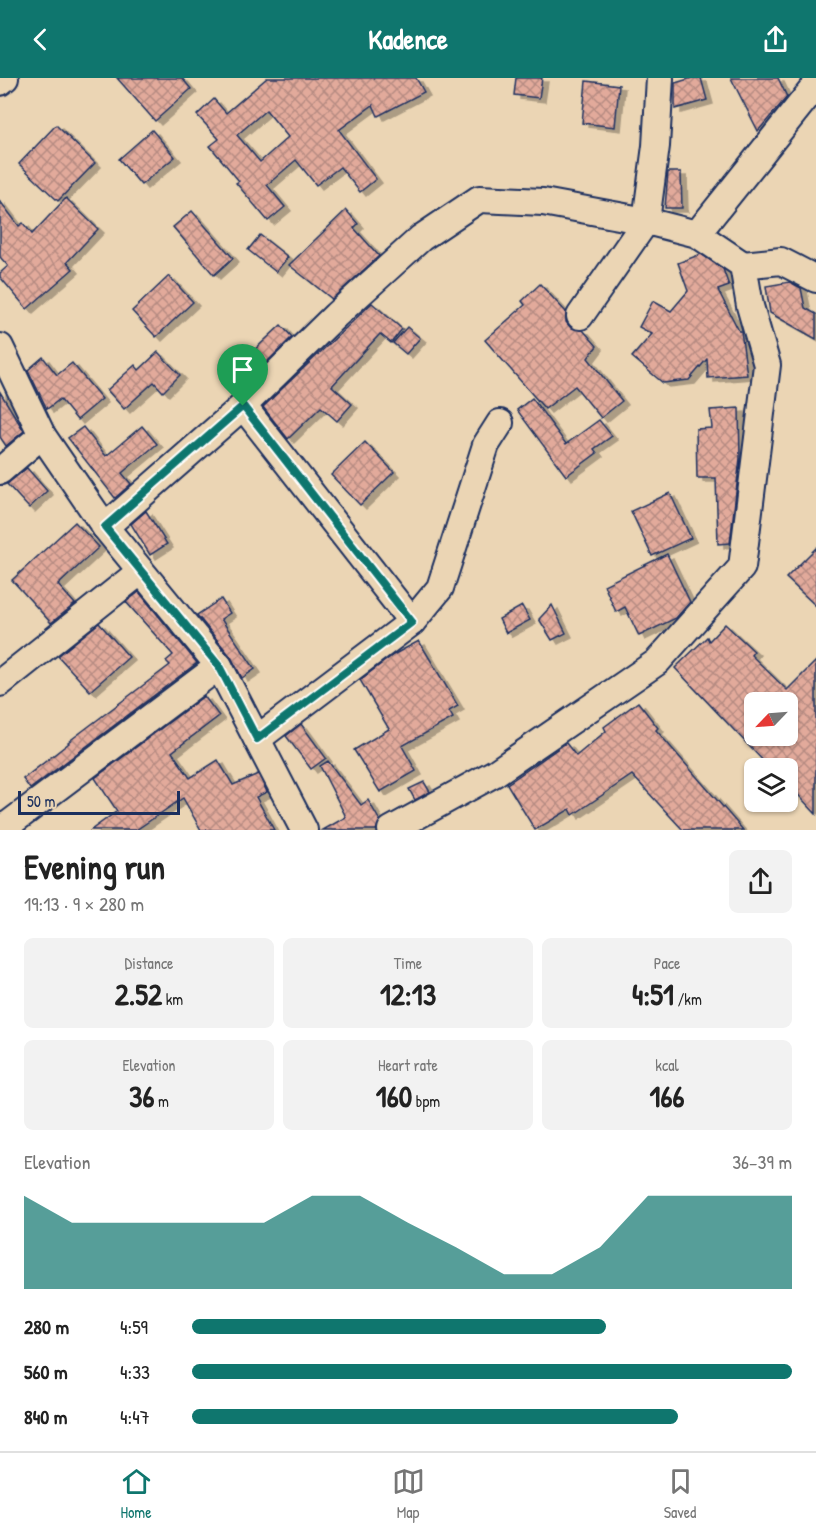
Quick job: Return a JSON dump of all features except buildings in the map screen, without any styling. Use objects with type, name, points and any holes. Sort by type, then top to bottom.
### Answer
[{"type":"street","points":[[0,82],[5,78]]},
{"type":"street","points":[[580,316],[646,221],[656,146],[660,78]]},
{"type":"street","points":[[696,234],[816,85]]},
{"type":"street","points":[[105,527],[243,406],[336,315],[422,238],[479,199],[543,202],[646,221],[696,234],[743,265],[782,261],[816,279]]},
{"type":"street","points":[[391,830],[495,773],[657,662],[742,567],[767,365],[750,306],[743,265]]},
{"type":"street","points":[[0,347],[42,435],[105,527],[219,666],[303,830]]},
{"type":"street","points":[[243,406],[412,622]]},
{"type":"street","points":[[257,739],[412,622],[440,588],[486,445],[500,423]]},
{"type":"street","points":[[0,471],[42,435]]},
{"type":"street","points":[[0,683],[141,571]]},
{"type":"street","points":[[1,830],[219,666]]},
{"type":"route","points":[[243,406],[412,622],[257,739],[219,666],[105,527],[243,406]]}]
